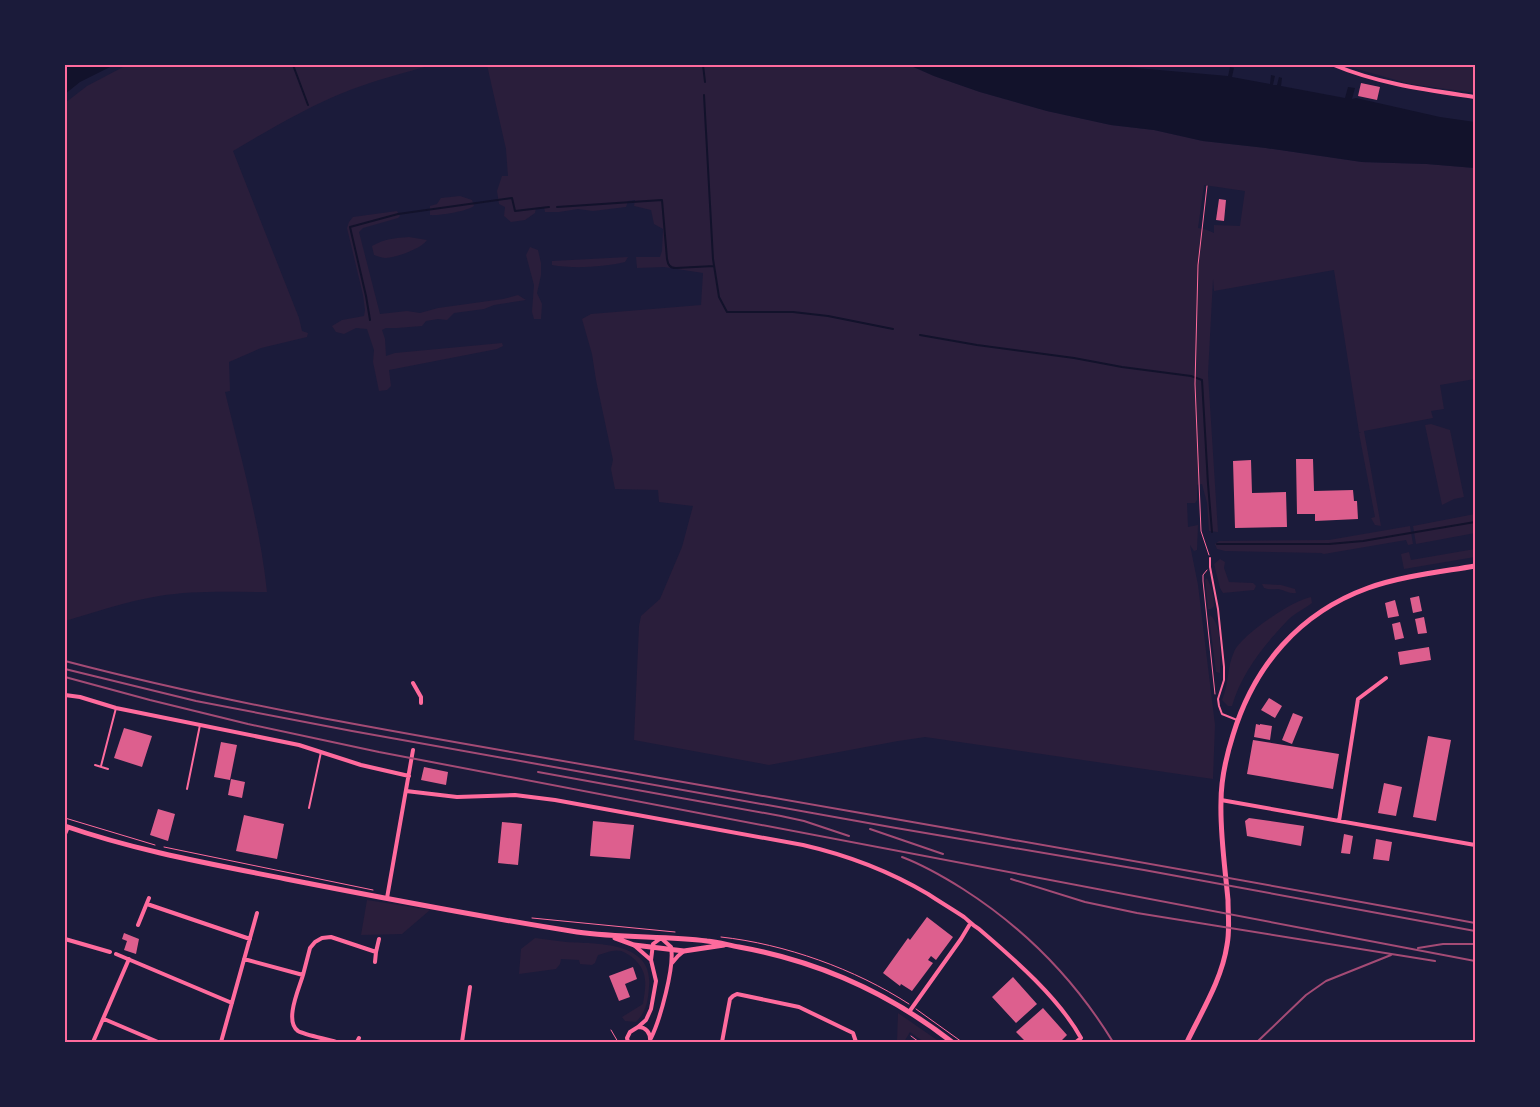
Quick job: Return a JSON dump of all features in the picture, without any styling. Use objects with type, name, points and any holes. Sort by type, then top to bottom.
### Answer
[{"type":"street","points":[[1334,65],[1396,84],[1475,97]]},
{"type":"street","points":[[1187,1042],[1219,976],[1227,947],[1229,922],[1221,827],[1221,800],[1226,760],[1238,720],[1253,685],[1268,662],[1292,635],[1319,613],[1342,599],[1381,584],[1475,566]]},
{"type":"street","points":[[1339,821],[1358,699],[1386,678]]},
{"type":"street","points":[[413,683],[421,697],[421,703]]},
{"type":"street","points":[[65,695],[80,697],[116,708],[299,745],[361,765],[409,776]]},
{"type":"street","points":[[386,898],[413,750]]},
{"type":"street","points":[[406,791],[457,796],[508,795],[536,797],[822,850],[859,861],[908,883],[965,918],[970,924],[985,934],[1035,980],[1076,1029],[1081,1038],[1076,1042]]},
{"type":"street","points":[[1221,800],[1475,845]]},
{"type":"street","points":[[65,834],[66,826],[119,843],[182,859],[528,924],[611,936],[671,937],[705,940],[773,953],[827,970],[874,992],[909,1012],[952,1042]]},
{"type":"street","points":[[138,924],[149,898]]},
{"type":"street","points":[[147,904],[250,939]]},
{"type":"street","points":[[221,1042],[258,913]]},
{"type":"street","points":[[909,1012],[970,924]]},
{"type":"street","points":[[611,936],[634,945],[684,951],[730,945]]},
{"type":"street","points":[[336,1042],[299,1031],[292,1024],[291,1016],[310,948],[315,942],[327,937],[376,952]]},
{"type":"street","points":[[628,1042],[627,1038],[630,1032],[646,1020],[655,992],[655,973],[651,960],[652,948],[661,938]]},
{"type":"street","points":[[651,1040],[661,1013],[672,949],[661,938]]},
{"type":"street","points":[[65,939],[110,952]]},
{"type":"street","points":[[376,962],[379,939]]},
{"type":"street","points":[[634,945],[651,960]]},
{"type":"street","points":[[670,965],[684,951]]},
{"type":"street","points":[[116,954],[232,1003]]},
{"type":"street","points":[[94,1042],[130,959]]},
{"type":"street","points":[[244,959],[303,975]]},
{"type":"street","points":[[462,1042],[470,988]]},
{"type":"street","points":[[722,1042],[730,999],[737,994],[799,1007],[853,1033],[856,1042]]},
{"type":"street","points":[[104,1019],[158,1042]]},
{"type":"street","points":[[638,1027],[648,1031],[651,1040]]},
{"type":"lane","points":[[1210,558],[1224,667],[1224,680],[1218,699],[1219,706],[1222,714],[1238,720]]},
{"type":"lane","points":[[102,766],[116,708]]},
{"type":"lane","points":[[187,789],[200,725]]},
{"type":"lane","points":[[309,808],[321,752]]},
{"type":"lane","points":[[95,765],[108,769]]},
{"type":"path","points":[[1207,186],[1198,265],[1195,384],[1201,531],[1210,558]]},
{"type":"path","points":[[1210,567],[1203,575],[1203,581],[1212,679],[1214,694],[1218,699]]},
{"type":"path","points":[[65,818],[159,846],[374,890]]},
{"type":"path","points":[[525,918],[678,932]]},
{"type":"path","points":[[717,936],[774,947],[832,965],[907,1002]]},
{"type":"path","points":[[920,1011],[962,1042]]},
{"type":"path","points":[[611,1030],[618,1042]]},
{"type":"path","points":[[910,1036],[919,1042]]},
{"type":"shaded area","points":[[65,65],[114,65],[80,82],[65,94]]},
{"type":"shaded area","points":[[127,65],[431,65],[370,83],[335,96],[290,118],[233,151],[299,318],[302,331],[308,333],[307,337],[261,348],[229,362],[230,391],[225,392],[255,517],[267,592],[172,594],[123,604],[65,621],[65,103],[87,86]]},
{"type":"shaded area","points":[[487,65],[909,65],[980,92],[1047,111],[1111,125],[1154,130],[1203,141],[1362,162],[1475,168],[1475,379],[1440,385],[1444,409],[1431,411],[1433,418],[1364,431],[1381,526],[1375,525],[1371,518],[1375,517],[1359,433],[1361,432],[1359,432],[1334,270],[1214,291],[1213,279],[1208,374],[1218,532],[1209,531],[1207,503],[1202,484],[1197,485],[1197,500],[1195,503],[1187,503],[1188,527],[1198,525],[1197,550],[1194,551],[1190,545],[1198,585],[1215,725],[1213,779],[925,737],[769,765],[634,740],[641,616],[660,599],[682,547],[693,506],[659,502],[658,490],[615,489],[611,469],[613,460],[592,354],[582,319],[591,314],[701,305],[703,273],[664,267],[637,268],[636,257],[660,257],[663,229],[654,224],[651,210],[634,206],[635,200],[628,201],[626,207],[593,211],[578,209],[545,212],[544,207],[536,208],[535,213],[525,220],[511,222],[504,216],[505,207],[499,204],[497,191],[502,176],[508,176],[506,149]],"holes":[[[1204,185],[1245,191],[1240,226],[1214,225],[1214,233],[1198,228]]]},
{"type":"shaded area","points":[[909,65],[1124,65],[1125,67],[1228,76],[1230,67],[1234,68],[1232,77],[1270,84],[1271,75],[1275,76],[1273,85],[1277,85],[1279,77],[1282,78],[1281,86],[1345,98],[1348,87],[1355,88],[1352,99],[1356,98],[1440,117],[1475,122],[1475,168],[1362,162],[1203,141],[1154,130],[1111,125],[1047,111],[980,92]]},
{"type":"shaded area","points":[[1343,65],[1475,65],[1475,93],[1410,84]]},
{"type":"shaded area","points":[[460,196],[472,200],[474,206],[453,213],[430,215],[430,206],[437,204],[441,198]]},
{"type":"shaded area","points":[[397,211],[400,216],[398,218],[363,228],[359,232],[380,314],[407,311],[420,313],[438,308],[503,299],[518,295],[526,300],[454,313],[447,320],[426,321],[422,326],[386,328],[382,330],[385,339],[386,356],[395,353],[502,343],[503,346],[497,349],[389,370],[391,386],[387,390],[379,391],[373,362],[374,350],[367,329],[356,328],[344,334],[336,332],[332,326],[342,320],[364,316],[365,310],[347,228],[349,222],[353,217]]},
{"type":"shaded area","points":[[409,237],[427,240],[414,249],[396,256],[386,258],[374,255],[372,246],[390,239]]},
{"type":"shaded area","points":[[530,247],[538,250],[541,263],[541,275],[537,293],[542,304],[541,319],[534,319],[532,312],[534,285],[526,255]]},
{"type":"shaded area","points":[[628,257],[625,262],[598,266],[570,267],[552,265],[552,261]]},
{"type":"shaded area","points":[[1431,424],[1450,430],[1464,497],[1454,499],[1442,505],[1425,425]]},
{"type":"shaded area","points":[[1475,514],[1475,533],[1416,544],[1413,526]]},
{"type":"shaded area","points":[[1410,526],[1413,544],[1408,545],[1406,540],[1324,554],[1225,551],[1217,549],[1215,544],[1219,541],[1329,540]]},
{"type":"shaded area","points":[[1475,549],[1475,557],[1404,569],[1401,554],[1409,552],[1411,560]]},
{"type":"shaded area","points":[[1220,559],[1225,562],[1224,568],[1229,582],[1253,583],[1256,586],[1254,590],[1223,593],[1214,564]]},
{"type":"shaded area","points":[[1207,578],[1214,599],[1214,606],[1211,609],[1208,609],[1205,580]]},
{"type":"shaded area","points":[[1262,584],[1281,585],[1295,589],[1296,593],[1278,589],[1266,589]]},
{"type":"shaded area","points":[[1311,597],[1312,603],[1289,619],[1254,660],[1241,683],[1232,706],[1228,706],[1222,700],[1232,658],[1239,645],[1268,619],[1292,604]]},
{"type":"shaded area","points":[[1210,615],[1217,626],[1219,634],[1220,673],[1216,672]]},
{"type":"shaded area","points":[[367,900],[430,910],[402,934],[361,935]]},
{"type":"shaded area","points":[[535,938],[607,945],[633,953],[642,961],[648,972],[649,987],[647,1002],[636,1022],[625,1021],[622,1017],[643,1004],[645,980],[638,962],[621,951],[615,950],[598,955],[595,963],[592,965],[580,964],[579,960],[561,959],[556,969],[519,974],[521,949]]},
{"type":"shaded area","points":[[898,1013],[940,1042],[924,1042],[910,1032],[904,1042],[897,1042]]},
{"type":"building","points":[[1361,83],[1380,87],[1377,100],[1358,96]]},
{"type":"building","points":[[1219,199],[1226,200],[1224,221],[1216,220]]},
{"type":"building","points":[[1296,459],[1313,459],[1314,491],[1353,490],[1354,501],[1357,501],[1358,519],[1315,521],[1315,514],[1297,514]]},
{"type":"building","points":[[1251,460],[1252,493],[1286,492],[1287,527],[1235,528],[1233,461]]},
{"type":"building","points":[[1419,596],[1422,611],[1413,613],[1410,598]]},
{"type":"building","points":[[1395,600],[1399,616],[1388,618],[1385,603]]},
{"type":"building","points":[[1424,617],[1427,633],[1418,634],[1415,619]]},
{"type":"building","points":[[1400,622],[1404,638],[1395,640],[1392,624]]},
{"type":"building","points":[[1429,647],[1431,660],[1400,665],[1398,652]]},
{"type":"building","points":[[1269,698],[1282,706],[1275,718],[1261,710]]},
{"type":"building","points":[[1293,713],[1303,717],[1292,744],[1282,740]]},
{"type":"building","points":[[1256,724],[1272,726],[1270,740],[1254,737]]},
{"type":"building","points":[[124,728],[152,736],[142,767],[114,758]]},
{"type":"building","points":[[1428,736],[1451,740],[1436,821],[1413,817]]},
{"type":"building","points":[[1253,740],[1339,754],[1333,789],[1247,774]]},
{"type":"building","points":[[221,742],[237,745],[230,780],[214,777]]},
{"type":"building","points":[[424,767],[448,772],[446,785],[421,780]]},
{"type":"building","points":[[231,779],[245,782],[242,798],[228,795]]},
{"type":"building","points":[[1384,783],[1402,787],[1396,816],[1378,813]]},
{"type":"building","points":[[158,809],[175,814],[168,841],[150,835]]},
{"type":"building","points":[[244,815],[284,824],[277,859],[236,851]]},
{"type":"building","points":[[1249,818],[1304,826],[1301,846],[1247,836],[1245,821]]},
{"type":"building","points":[[593,821],[634,825],[630,859],[590,856]]},
{"type":"building","points":[[502,822],[522,824],[518,865],[498,863]]},
{"type":"building","points":[[1344,834],[1353,836],[1350,854],[1341,853]]},
{"type":"building","points":[[1376,839],[1392,842],[1389,861],[1373,859]]},
{"type":"building","points":[[927,917],[953,937],[936,960],[931,956],[928,960],[933,963],[912,991],[901,984],[900,986],[883,973],[908,938],[910,940]]},
{"type":"building","points":[[124,933],[139,939],[136,954],[124,950],[127,941],[122,939]]},
{"type":"building","points":[[633,967],[637,979],[625,984],[630,997],[619,1001],[609,976]]},
{"type":"building","points":[[1013,977],[1037,1004],[1016,1023],[992,997]]},
{"type":"building","points":[[1043,1008],[1067,1035],[1060,1042],[1026,1042],[1016,1032]]},
{"type":"waterway","points":[[293,65],[308,105]]},
{"type":"waterway","points":[[703,65],[705,82]]},
{"type":"waterway","points":[[704,95],[713,259],[719,297],[727,312],[793,312],[828,316],[893,329]]},
{"type":"waterway","points":[[370,320],[350,227],[398,214],[512,198],[515,211],[549,207]]},
{"type":"waterway","points":[[557,207],[662,200],[667,259],[670,266],[676,268],[714,266]]},
{"type":"waterway","points":[[920,335],[1191,376],[1202,380],[1212,532]]},
{"type":"waterway","points":[[1217,544],[1329,544],[1363,541],[1475,522]]},
{"type":"railway","points":[[65,661],[132,678],[336,721],[1151,864],[1475,923]]},
{"type":"railway","points":[[65,669],[196,701],[352,731],[896,828],[1144,870],[1475,931]]},
{"type":"railway","points":[[65,677],[248,724],[379,752],[1475,961]]},
{"type":"railway","points":[[538,772],[781,816],[804,821],[849,836]]},
{"type":"railway","points":[[870,829],[943,854]]},
{"type":"railway","points":[[902,857],[933,871],[963,889],[1027,938],[1047,957],[1082,997],[1113,1042]]},
{"type":"railway","points":[[1011,879],[1085,902],[1137,913],[1435,961]]},
{"type":"railway","points":[[1418,948],[1443,944],[1475,944]]},
{"type":"railway","points":[[1257,1042],[1306,995],[1326,981],[1391,955]]}]
